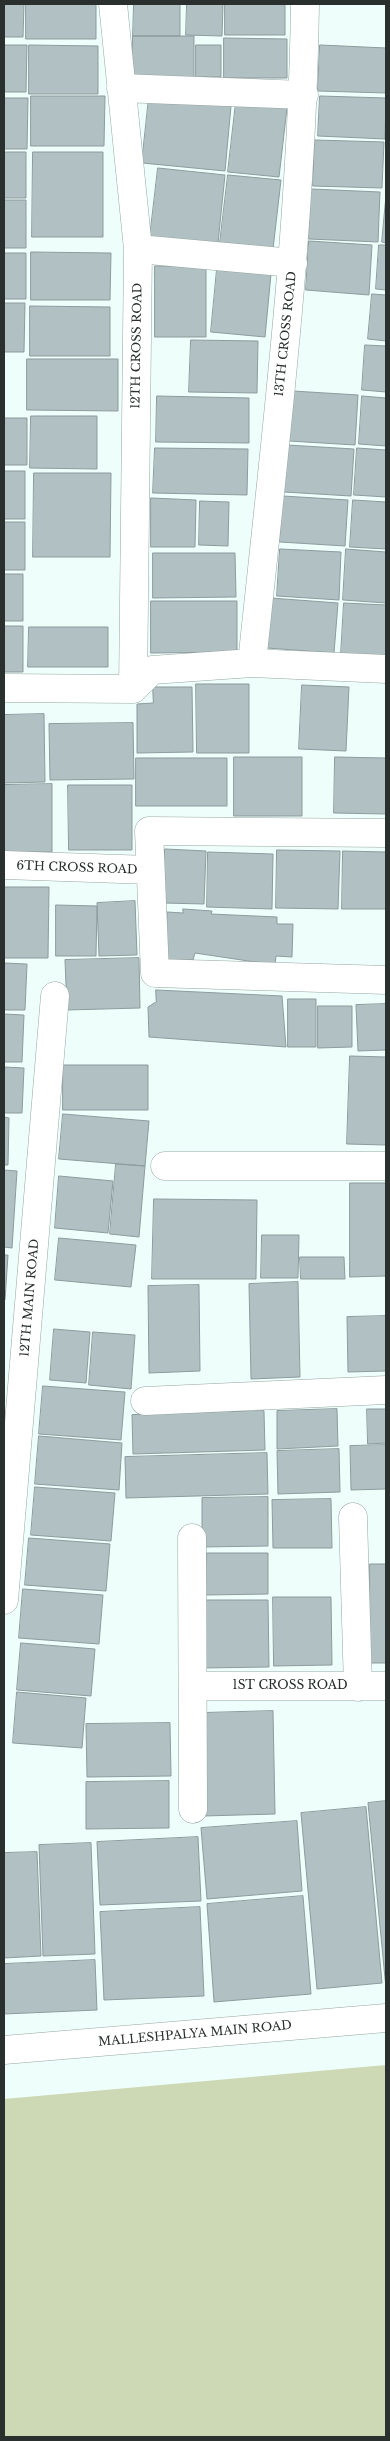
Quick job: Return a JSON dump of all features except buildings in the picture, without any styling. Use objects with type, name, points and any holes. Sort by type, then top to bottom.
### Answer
[{"type":"street","name":"12TH CROSS ROAD","points":[[113,4],[138,249],[133,689]]},
{"type":"street","name":"13TH CROSS ROAD","points":[[252,663],[293,263],[304,95],[305,4]]},
{"type":"street","points":[[122,88],[304,95]]},
{"type":"street","points":[[138,249],[293,263]]},
{"type":"street","points":[[4,688],[133,689],[152,670],[252,663],[386,669]]},
{"type":"street","points":[[386,833],[150,831],[155,973],[386,980]]},
{"type":"street","name":"6TH CROSS ROAD","points":[[4,865],[150,870]]},
{"type":"street","name":"12TH MAIN ROAD","points":[[4,1600],[55,996]]},
{"type":"street","points":[[164,1166],[386,1166]]},
{"type":"street","points":[[145,1400],[386,1390]]},
{"type":"street","points":[[353,1516],[358,1687]]},
{"type":"street","points":[[192,1538],[193,1809]]},
{"type":"street","name":"1ST CROSS ROAD","points":[[193,1686],[386,1686]]},
{"type":"street","name":"MALLESHPALYA MAIN ROAD","points":[[4,2050],[386,2018]]},
{"type":"green space","points":[[386,2065],[386,2437],[4,2437],[4,2099]]}]
